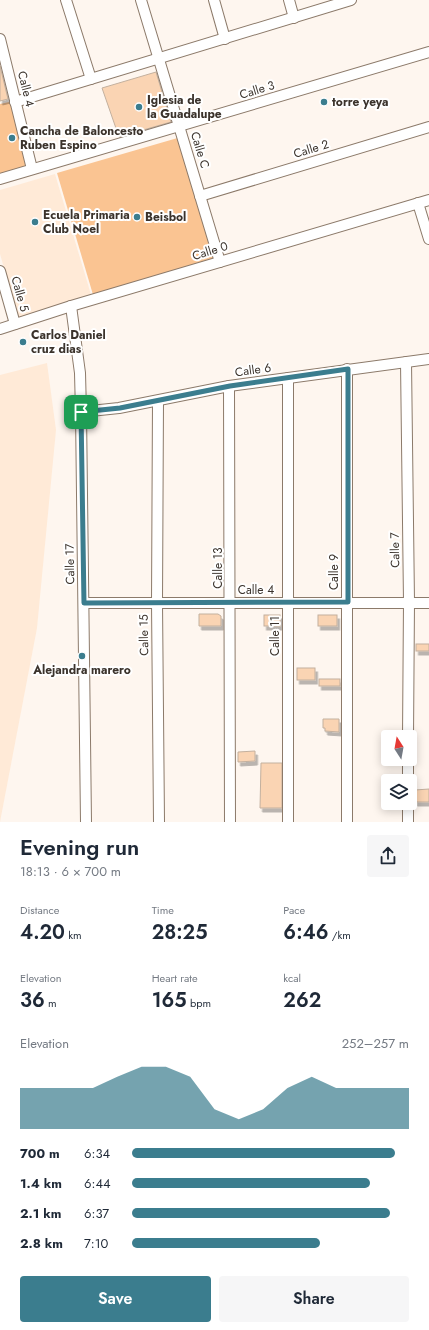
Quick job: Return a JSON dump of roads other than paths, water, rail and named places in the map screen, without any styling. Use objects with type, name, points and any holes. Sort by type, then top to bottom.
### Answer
[{"type":"street","points":[[66,0],[91,79]]},
{"type":"street","name":"Calle C","points":[[141,0],[220,262]]},
{"type":"street","points":[[214,0],[225,39]]},
{"type":"street","points":[[289,0],[294,18]]},
{"type":"street","points":[[15,102],[347,1]]},
{"type":"street","name":"Calle 4","points":[[0,39],[32,169]]},
{"type":"street","name":"Calle 3","points":[[0,179],[179,128],[429,52]]},
{"type":"street","name":"Calle 2","points":[[200,196],[429,127]]},
{"type":"street","name":"Calle 0","points":[[0,329],[71,306],[418,202],[429,200]]},
{"type":"street","points":[[418,202],[429,239]]},
{"type":"street","name":"Calle 5","points":[[0,271],[16,324]]},
{"type":"street","name":"Calle 17","points":[[71,306],[80,373],[86,822]]},
{"type":"street","name":"Calle 6","points":[[81,412],[120,408],[230,386],[429,359]]},
{"type":"street","name":"Calle 7","points":[[406,362],[409,602],[408,730]]},
{"type":"street","name":"Calle 9","points":[[347,822],[348,369]]},
{"type":"street","name":"Calle 11","points":[[288,378],[288,822]]},
{"type":"street","name":"Calle 13","points":[[230,386],[230,822]]},
{"type":"street","name":"Calle 15","points":[[158,401],[157,603],[159,822]]},
{"type":"street","name":"Calle 4","points":[[84,603],[429,603]]},
{"type":"street","points":[[408,810],[408,822]]},
{"type":"place","name":"torre yeya","points":[[324,102]]},
{"type":"place","name":"Iglesia de la Guadalupe","points":[[139,107]]},
{"type":"place","name":"Cancha de Baloncesto Ruben Espino","points":[[12,138]]},
{"type":"place","name":"Beisbol","points":[[137,217]]},
{"type":"place","name":"Ecuela Primaria Club Noel","points":[[35,222]]},
{"type":"place","name":"Carlos Daniel cruz dias","points":[[23,342]]},
{"type":"place","name":"Alejandra marero","points":[[82,656]]}]
